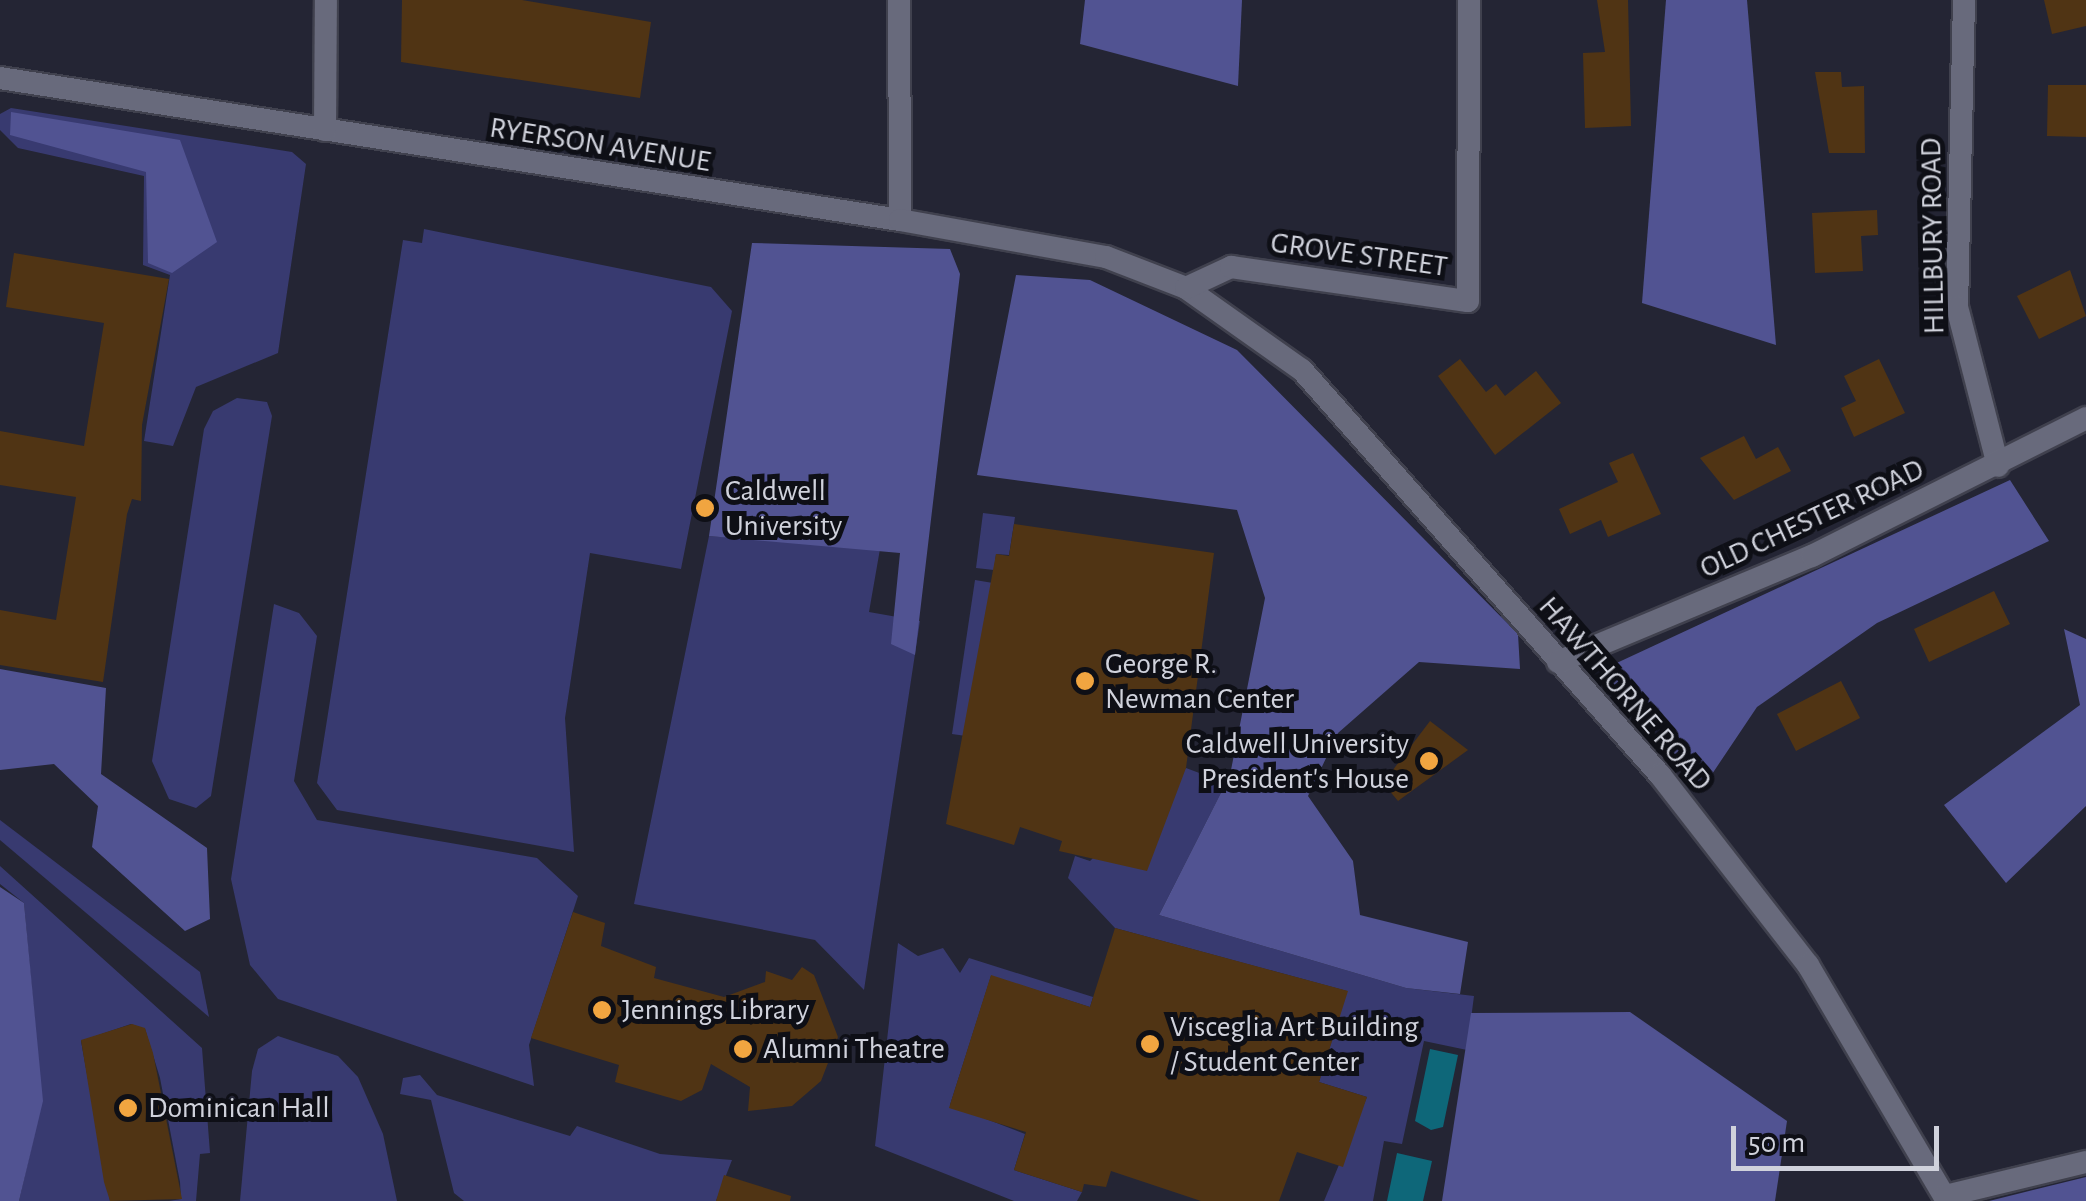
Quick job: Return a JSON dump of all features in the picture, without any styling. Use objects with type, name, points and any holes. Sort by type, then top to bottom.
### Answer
[{"type":"street","points":[[325,130],[326,0]]},
{"type":"street","points":[[900,0],[900,220]]},
{"type":"street","name":"GROVE STREET","points":[[1186,288],[1232,267],[1468,301],[1469,0]]},
{"type":"street","name":"HILLBURY ROAD","points":[[1964,0],[1957,307],[1998,466]]},
{"type":"street","name":"RYERSON AVENUE","points":[[0,78],[900,220],[1106,257],[1186,288]]},
{"type":"street","name":"HAWTHORNE ROAD","points":[[1186,288],[1302,370],[1660,775],[1808,966],[1946,1198]]},
{"type":"street","name":"OLD CHESTER ROAD","points":[[1558,662],[1998,466],[2086,418]]},
{"type":"street","points":[[1946,1198],[2086,1162]]},
{"type":"shaded area","points":[[1085,0],[1242,0],[1238,86],[1080,44]]},
{"type":"shaded area","points":[[1666,0],[1747,0],[1776,345],[1642,303]]},
{"type":"shaded area","points":[[11,108],[292,152],[306,164],[278,353],[196,387],[173,446],[144,441],[170,275],[143,265],[144,176],[18,148],[0,130],[0,114]]},
{"type":"shaded area","points":[[11,112],[180,140],[217,242],[172,273],[148,263],[146,172],[10,135]]},
{"type":"shaded area","points":[[424,229],[711,287],[732,311],[681,569],[590,553],[565,718],[574,852],[337,810],[317,783],[403,240],[422,243]]},
{"type":"shaded area","points":[[752,243],[950,249],[960,274],[915,655],[891,644],[900,553],[709,536]]},
{"type":"shaded area","points":[[1016,275],[1090,280],[1237,350],[1518,634],[1520,669],[1419,662],[1338,733],[1308,796],[1353,861],[1360,915],[1468,942],[1460,994],[1406,988],[1159,915],[1230,775],[1265,598],[1237,510],[977,475]]},
{"type":"shaded area","points":[[237,398],[267,402],[272,416],[211,796],[196,808],[169,799],[152,761],[204,429],[213,411]]},
{"type":"shaded area","points":[[2010,480],[2049,541],[1877,623],[1757,707],[1700,792],[1593,674]]},
{"type":"shaded area","points":[[983,513],[1015,517],[1009,555],[996,554],[994,570],[976,568]]},
{"type":"shaded area","points":[[709,536],[880,549],[869,612],[920,621],[864,990],[815,940],[634,904]]},
{"type":"shaded area","points":[[975,580],[993,583],[966,736],[952,734]]},
{"type":"shaded area","points":[[274,604],[299,613],[317,636],[294,781],[317,820],[537,858],[578,896],[529,1045],[534,1086],[278,999],[250,965],[231,879]]},
{"type":"shaded area","points":[[2064,629],[2086,639],[2086,806],[2006,883],[1944,805],[2080,705]]},
{"type":"shaded area","points":[[0,669],[106,688],[101,774],[207,848],[210,919],[185,931],[92,847],[98,806],[54,764],[0,770]]},
{"type":"shaded area","points":[[1186,768],[1226,783],[1159,915],[1406,988],[1474,996],[1467,1050],[1424,1041],[1402,1144],[1384,1141],[1373,1201],[1324,1201],[1367,1097],[1319,1082],[1347,991],[1115,928],[1068,878],[1075,856],[1090,861]]},
{"type":"shaded area","points":[[0,820],[200,972],[209,1017],[0,840]]},
{"type":"shaded area","points":[[0,866],[202,1048],[210,1153],[200,1154],[196,1201],[169,1201],[181,1199],[180,1182],[160,1078],[145,1029],[131,1024],[81,1041],[110,1201],[19,1201],[42,1101],[24,903],[0,884]]},
{"type":"shaded area","points":[[0,887],[24,903],[43,1101],[19,1201],[0,1201]]},
{"type":"shaded area","points":[[898,943],[918,956],[943,948],[960,973],[969,958],[1093,997],[1090,1007],[991,976],[950,1105],[1025,1134],[1014,1170],[1082,1192],[1077,1201],[1014,1201],[875,1146]]},
{"type":"shaded area","points":[[1630,1012],[1787,1121],[1775,1201],[1442,1201],[1471,1013]]},
{"type":"shaded area","points":[[278,1036],[338,1056],[358,1077],[383,1134],[397,1201],[240,1201],[252,1071],[258,1049]]},
{"type":"shaded area","points":[[420,1075],[437,1095],[570,1136],[577,1126],[660,1154],[732,1160],[716,1201],[464,1201],[454,1193],[431,1100],[400,1094],[403,1078]]},
{"type":"shaded area","points":[[2086,1177],[2086,1201],[1989,1201]]},
{"type":"water","points":[[1430,1049],[1458,1055],[1443,1127],[1431,1130],[1415,1121]]},
{"type":"water","points":[[1397,1153],[1432,1161],[1423,1201],[1387,1201]]},
{"type":"building","points":[[402,0],[522,0],[651,22],[640,98],[401,62]]},
{"type":"building","points":[[1597,0],[1628,0],[1631,126],[1585,128],[1583,53],[1605,52]]},
{"type":"building","points":[[2044,0],[2086,0],[2086,26],[2052,34]]},
{"type":"building","points":[[1815,72],[1841,72],[1842,87],[1864,86],[1865,153],[1829,153]]},
{"type":"building","points":[[2048,85],[2086,85],[2086,137],[2047,136]]},
{"type":"building","points":[[1877,210],[1878,235],[1861,236],[1863,271],[1815,273],[1812,213]]},
{"type":"building","points":[[14,253],[169,279],[142,425],[141,501],[132,499],[127,514],[103,682],[0,665],[0,610],[56,620],[76,497],[0,485],[0,431],[84,446],[104,323],[6,307]]},
{"type":"building","points":[[2070,270],[2086,316],[2039,339],[2017,296]]},
{"type":"building","points":[[1460,359],[1486,392],[1496,384],[1505,396],[1536,371],[1561,403],[1495,455],[1438,376]]},
{"type":"building","points":[[1879,359],[1905,413],[1854,437],[1841,408],[1856,401],[1844,376]]},
{"type":"building","points":[[1744,436],[1756,459],[1778,447],[1791,471],[1734,500],[1700,458]]},
{"type":"building","points":[[1633,453],[1661,514],[1608,537],[1601,520],[1570,534],[1559,509],[1618,482],[1609,463]]},
{"type":"building","name":"George R. Newman Center","points":[[1014,524],[1214,553],[1186,768],[1147,871],[1059,851],[1062,841],[1020,827],[1014,845],[946,824],[996,554],[1009,556]]},
{"type":"building","points":[[1994,591],[2010,624],[1929,662],[1914,629]]},
{"type":"building","points":[[1841,681],[1860,718],[1796,751],[1777,714]]},
{"type":"building","name":"Caldwell University President's House","points":[[1430,721],[1468,750],[1398,801],[1383,783]]},
{"type":"building","points":[[573,912],[605,923],[601,946],[656,967],[654,978],[724,997],[765,982],[766,971],[792,980],[802,967],[814,975],[838,1037],[821,1081],[792,1106],[748,1111],[750,1087],[711,1064],[702,1090],[681,1101],[615,1082],[619,1065],[531,1038]]},
{"type":"building","name":"Visceglia Art Building / Student Center","points":[[1115,928],[1348,991],[1319,1082],[1367,1097],[1343,1167],[1297,1152],[1279,1201],[1201,1201],[1111,1171],[1106,1187],[1084,1184],[1082,1192],[1014,1170],[1026,1132],[949,1108],[991,975],[1090,1007]]},
{"type":"building","name":"Dominican Hall","points":[[132,1024],[145,1028],[153,1053],[182,1199],[110,1201],[104,1182],[81,1040]]},
{"type":"building","points":[[724,1175],[791,1196],[790,1201],[716,1201]]},
{"type":"place","name":"Caldwell University","points":[[705,508]]},
{"type":"place","name":"George R. Newman Center","points":[[1085,681]]},
{"type":"place","name":"Caldwell University President's House","points":[[1429,761]]},
{"type":"place","name":"Jennings Library","points":[[602,1010]]},
{"type":"place","name":"Visceglia Art Building / Student Center","points":[[1150,1044]]},
{"type":"place","name":"Alumni Theatre","points":[[743,1049]]},
{"type":"place","name":"Dominican Hall","points":[[128,1108]]}]
